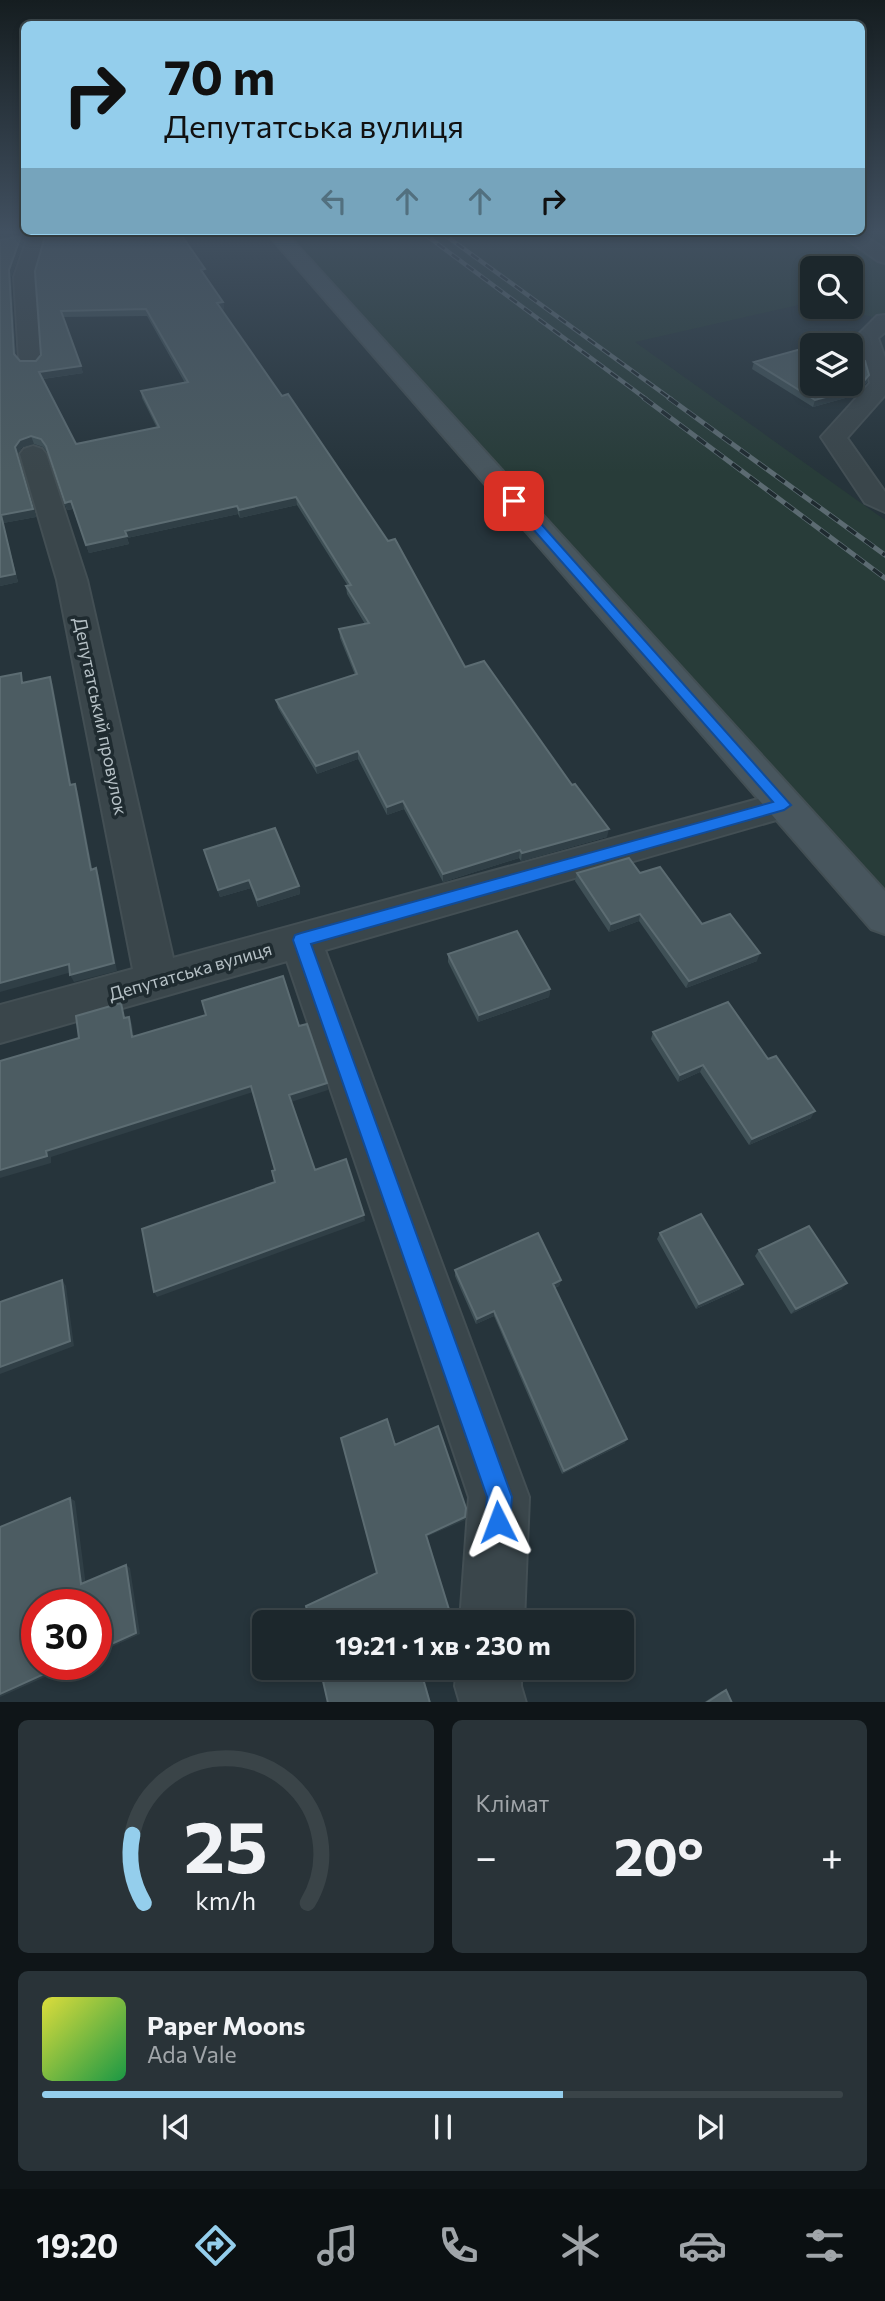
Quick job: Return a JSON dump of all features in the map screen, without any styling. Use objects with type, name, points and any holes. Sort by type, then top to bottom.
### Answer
[{"type":"street","points":[[26,312],[30,360]]},
{"type":"street","points":[[347,312],[885,918]]},
{"type":"street","points":[[885,321],[867,337],[882,384],[834,437],[875,497],[885,504]]},
{"type":"street","name":"Депутатський провулок","points":[[33,454],[72,580],[157,980]]},
{"type":"street","name":"Депутатська вулиця","points":[[0,1024],[784,805]]},
{"type":"street","points":[[301,940],[499,1497],[493,1610]]},
{"type":"street","points":[[488,1680],[493,1702]]},
{"type":"green space","points":[[347,312],[766,312],[635,342],[885,520],[885,918]]},
{"type":"green space","points":[[863,312],[885,312],[885,320],[863,315]]},
{"type":"building","points":[[0,312],[12,312],[14,354],[20,361],[36,361],[41,355],[38,312],[62,312],[81,366],[39,372],[76,444],[159,427],[141,391],[188,382],[148,312],[224,312],[282,396],[288,394],[388,541],[395,539],[465,667],[484,661],[572,785],[575,784],[609,829],[522,853],[520,850],[443,874],[403,801],[387,807],[358,751],[316,766],[276,700],[357,674],[339,629],[369,623],[346,586],[351,585],[296,497],[239,510],[237,506],[125,531],[127,536],[86,545],[71,501],[65,503],[46,446],[41,439],[31,436],[20,440],[15,447],[33,509],[1,515],[15,574],[0,577]]},
{"type":"building","points":[[800,349],[800,391],[754,362]]},
{"type":"building","points":[[863,360],[865,361],[869,375],[863,382]]},
{"type":"building","points":[[809,396],[829,396],[815,400]]},
{"type":"building","points":[[21,673],[22,683],[50,677],[70,785],[75,784],[91,870],[96,868],[114,963],[70,975],[69,964],[0,983],[0,677]]},
{"type":"building","points":[[275,828],[299,886],[257,900],[249,880],[218,890],[204,850]]},
{"type":"building","points":[[629,858],[640,873],[660,867],[702,924],[730,914],[760,953],[689,981],[640,914],[611,924],[577,873]]},
{"type":"building","points":[[517,931],[550,989],[479,1015],[448,954]]},
{"type":"building","points":[[283,976],[299,1026],[307,1024],[327,1083],[289,1095],[315,1170],[346,1159],[364,1215],[154,1292],[142,1229],[275,1182],[272,1171],[275,1170],[251,1086],[46,1151],[47,1156],[0,1170],[0,1061],[79,1038],[76,1016],[121,1003],[124,1018],[129,1017],[132,1037],[206,1015],[202,1001]]},
{"type":"building","points":[[728,1002],[768,1059],[776,1056],[815,1111],[752,1139],[703,1065],[680,1075],[653,1032]]},
{"type":"building","points":[[701,1214],[743,1284],[699,1304],[660,1233]]},
{"type":"building","points":[[809,1226],[847,1283],[796,1309],[759,1250]]},
{"type":"building","points":[[538,1233],[561,1280],[553,1284],[627,1439],[564,1471],[494,1311],[477,1319],[455,1270]]},
{"type":"building","points":[[62,1280],[70,1341],[0,1367],[0,1302]]},
{"type":"building","points":[[387,1419],[395,1445],[438,1426],[466,1508],[465,1517],[426,1535],[449,1610],[307,1610],[306,1606],[377,1573],[341,1438]]},
{"type":"building","points":[[70,1498],[81,1584],[126,1565],[136,1633],[112,1644],[112,1589],[21,1589],[21,1680],[31,1680],[0,1694],[0,1527]]},
{"type":"building","points":[[323,1680],[423,1680],[430,1702],[328,1702]]},
{"type":"building","points":[[726,1690],[732,1702],[708,1702]]},
{"type":"railway","points":[[530,312],[646,399]]},
{"type":"railway","points":[[552,312],[671,399]]},
{"type":"railway","points":[[644,398],[885,578]]},
{"type":"railway","points":[[669,398],[885,555]]},
{"type":"route","points":[[498,1522],[499,1497],[301,940],[784,805],[514,501]]}]
